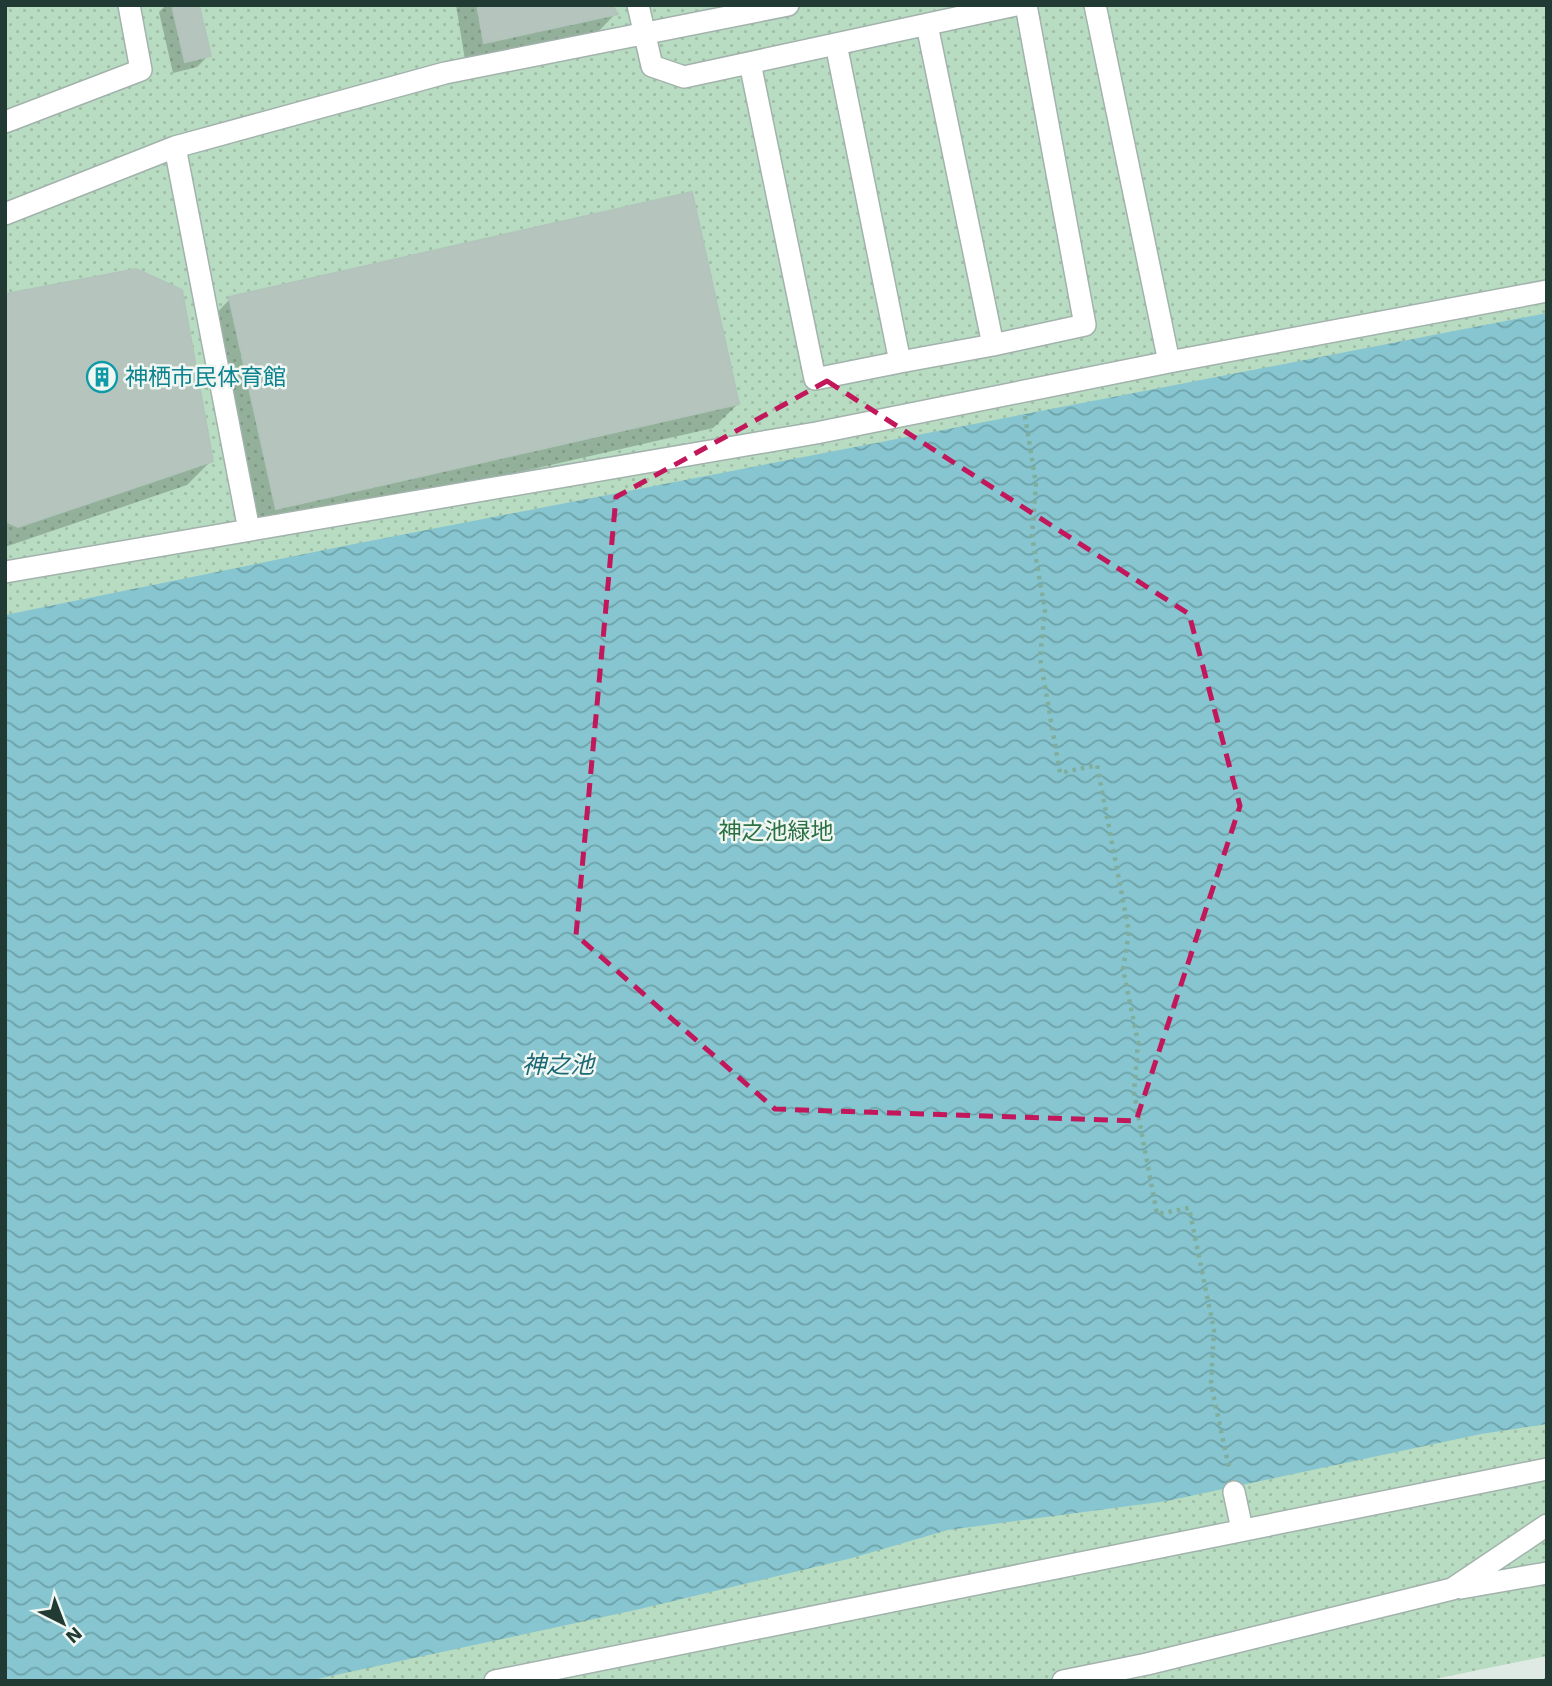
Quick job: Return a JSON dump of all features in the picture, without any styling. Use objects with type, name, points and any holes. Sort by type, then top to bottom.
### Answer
[{"type":"street","points":[[5,122],[141,70],[129,5]]},
{"type":"street","points":[[638,5],[652,66],[684,77],[1016,5]]},
{"type":"street","points":[[5,214],[175,147],[445,73],[788,5]]},
{"type":"street","points":[[750,63],[815,379],[993,345],[1085,325],[1026,5]]},
{"type":"street","points":[[1095,5],[1169,362]]},
{"type":"street","points":[[927,25],[993,345]]},
{"type":"street","points":[[836,44],[900,362]]},
{"type":"street","points":[[175,147],[249,530]]},
{"type":"street","points":[[5,572],[1022,399],[1169,362],[1547,291]]},
{"type":"street","points":[[495,1681],[1547,1469]]},
{"type":"street","points":[[1234,1492],[1242,1529]]},
{"type":"street","points":[[1452,1589],[1547,1525]]},
{"type":"street","points":[[1063,1681],[1147,1664],[1452,1589],[1547,1573]]},
{"type":"path","points":[[1022,399],[1036,484],[1032,536],[1045,610],[1040,658],[1060,773],[1097,765],[1129,932],[1123,969],[1138,1042],[1134,1093],[1157,1214],[1189,1208],[1214,1330],[1212,1384],[1234,1492]]},
{"type":"highlighted area","points":[[827,381],[1189,614],[1240,806],[1136,1121],[775,1109],[576,935],[616,497]]},
{"type":"green space","name":"神之池","points":[[5,5],[1547,5],[1547,1656],[1425,1681],[5,1681]]},
{"type":"water","name":"神之池","points":[[1547,313],[1547,1424],[1481,1434],[1167,1501],[948,1530],[852,1558],[640,1609],[308,1681],[5,1681],[5,615],[349,545]]},
{"type":"building","points":[[172,5],[199,5],[211,56],[185,62]]},
{"type":"building","points":[[477,5],[612,5],[618,14],[484,43]]},
{"type":"building","points":[[692,192],[739,404],[276,509],[229,297]]},
{"type":"building","name":"神栖市民体育館","points":[[136,269],[182,290],[213,461],[18,527],[5,521],[5,294]]},
{"type":"place","name":"神栖市民体育館","points":[[102,377]]},
{"type":"park label","name":"神之池緑地","points":[[776,831]]}]
